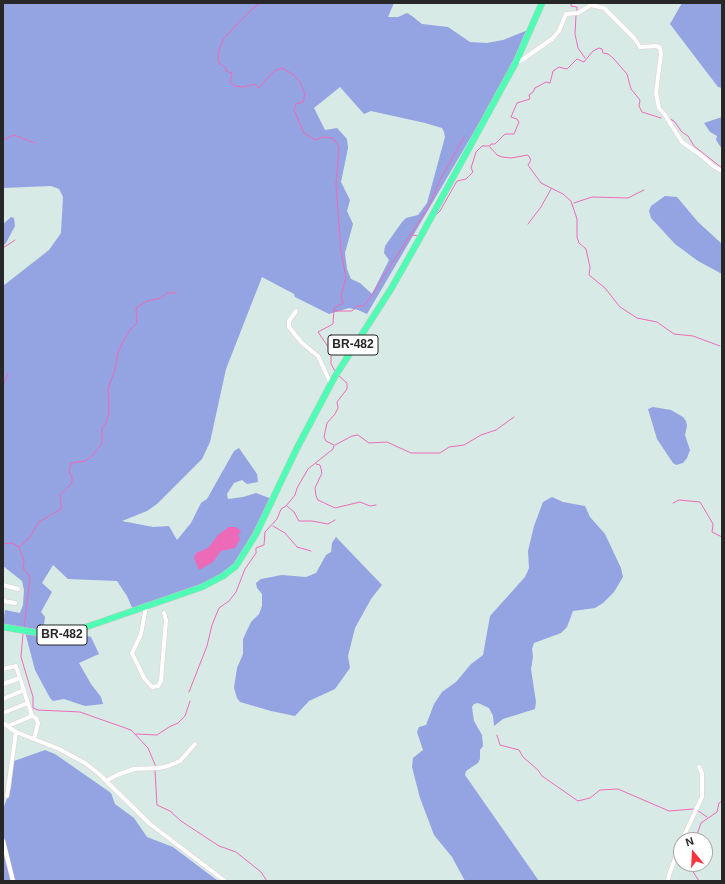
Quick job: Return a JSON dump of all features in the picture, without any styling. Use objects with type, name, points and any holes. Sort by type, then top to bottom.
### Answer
[{"type":"highway","name":"BR-482","points":[[3,627],[60,635],[97,624],[210,584],[227,574],[236,566],[254,539],[297,448],[348,353],[391,289],[516,62],[542,3]]},
{"type":"street","points":[[516,62],[522,60],[547,43],[558,31],[565,15],[576,13],[588,6],[599,6],[609,12],[634,38],[640,48],[659,46],[661,54],[656,93],[659,108],[666,115],[682,142],[713,166],[722,171]]},
{"type":"street","points":[[296,311],[289,321],[289,327],[302,343],[318,356],[331,384]]},
{"type":"street","points":[[3,585],[18,589]]},
{"type":"street","points":[[3,601],[15,603]]},
{"type":"street","points":[[146,607],[141,634],[132,653],[144,678],[152,687],[158,686],[161,681],[166,620],[164,613]]},
{"type":"street","points":[[3,669],[15,665],[32,716],[38,720],[34,739]]},
{"type":"street","points":[[3,684],[20,678]]},
{"type":"street","points":[[3,699],[24,690]]},
{"type":"street","points":[[3,713],[28,703]]},
{"type":"street","points":[[8,726],[32,716]]},
{"type":"street","points":[[3,723],[16,732],[72,755],[99,774],[150,824],[224,881]]},
{"type":"street","points":[[7,796],[16,732]]},
{"type":"street","points":[[106,782],[129,770],[159,768],[180,761],[196,744]]},
{"type":"street","points":[[686,832],[702,797],[702,773],[698,767]]},
{"type":"street","points":[[3,789],[8,790]]},
{"type":"street","points":[[3,841],[13,881]]},
{"type":"street","points":[[668,881],[673,865]]},
{"type":"shaded area","points":[[3,3],[394,3],[388,17],[398,17],[407,13],[422,24],[448,27],[470,42],[487,43],[503,40],[528,30],[508,74],[367,314],[349,308],[329,314],[295,297],[294,294],[262,277],[226,369],[210,442],[202,459],[157,504],[147,511],[122,521],[153,527],[169,526],[177,540],[191,523],[201,503],[207,499],[234,451],[239,448],[257,474],[258,482],[247,484],[242,480],[234,483],[227,494],[228,499],[256,493],[272,499],[236,563],[216,579],[133,610],[127,596],[117,581],[68,579],[53,565],[42,583],[52,592],[41,612],[45,617],[44,625],[41,631],[3,624],[5,610],[20,613],[23,605],[24,590],[22,581],[3,566],[3,286],[49,250],[61,233],[63,197],[59,189],[51,186],[3,188]],"holes":[[[340,87],[364,114],[371,111],[425,123],[442,128],[445,137],[427,203],[418,215],[406,218],[402,222],[385,246],[384,253],[389,260],[372,294],[360,283],[351,279],[347,269],[345,253],[353,224],[347,211],[350,200],[341,182],[348,148],[347,139],[337,128],[325,130],[314,108]]]},
{"type":"shaded area","points":[[682,3],[722,3],[722,88],[718,87],[670,24]]},
{"type":"shaded area","points":[[722,117],[722,149],[716,140],[717,136],[710,132],[704,123]]},
{"type":"shaded area","points":[[665,196],[677,197],[698,222],[722,244],[722,274],[698,261],[675,244],[651,218],[649,211],[651,206]]},
{"type":"shaded area","points":[[11,217],[14,218],[15,226],[3,246],[3,224]]},
{"type":"shaded area","points":[[653,407],[671,410],[683,417],[686,421],[687,426],[685,435],[690,450],[683,463],[676,465],[673,463],[657,439],[648,409]]},
{"type":"shaded area","points":[[552,497],[563,502],[585,506],[590,517],[605,534],[621,568],[623,577],[614,592],[603,603],[595,608],[573,611],[567,627],[561,633],[534,643],[532,649],[533,657],[531,669],[536,702],[535,709],[503,719],[494,726],[493,716],[489,708],[478,703],[474,704],[472,707],[474,721],[482,735],[483,746],[480,750],[480,759],[478,763],[466,771],[465,775],[539,881],[465,881],[452,857],[434,835],[420,798],[412,767],[413,758],[423,750],[417,732],[419,727],[426,725],[434,704],[442,692],[456,682],[471,664],[483,655],[490,616],[525,577],[529,568],[528,551],[534,526],[543,502]]},
{"type":"shaded area","points":[[229,527],[236,527],[241,531],[238,535],[240,539],[235,548],[221,551],[213,562],[199,570],[194,558],[196,553],[208,548],[219,534]]},
{"type":"shaded area","points":[[336,537],[382,585],[371,599],[355,628],[348,656],[350,668],[335,689],[309,701],[295,716],[240,702],[234,688],[237,668],[243,654],[243,639],[251,622],[259,614],[262,606],[262,594],[257,588],[256,583],[261,579],[282,575],[306,577],[316,573],[326,555],[331,552],[332,543]]},
{"type":"shaded area","points":[[25,632],[50,638],[65,637],[78,633],[91,637],[99,654],[79,663],[91,684],[101,697],[103,704],[85,706],[64,699],[53,701],[35,670]]},
{"type":"shaded area","points":[[45,750],[55,754],[111,793],[115,804],[134,818],[147,837],[173,847],[218,881],[3,881],[3,809],[11,788],[14,761]]},
{"type":"waterway","points":[[260,3],[250,11],[224,38],[219,50],[218,60],[220,64],[226,68],[226,71],[232,73],[230,82],[235,86],[244,87],[254,84],[259,88],[274,71],[282,68],[294,75],[300,82],[305,94],[303,102],[296,104],[294,110],[304,133],[315,140],[323,137],[333,138],[339,147],[336,184],[341,251],[346,278],[341,296],[343,303],[334,308],[333,324],[318,332],[331,351],[331,364],[335,371]]},
{"type":"waterway","points":[[571,3],[571,6],[577,7],[577,11]]},
{"type":"waterway","points":[[576,15],[575,34],[578,48],[585,58]]},
{"type":"waterway","points":[[435,216],[440,211],[457,181],[466,179],[473,172],[471,168],[476,152],[482,146],[490,146],[491,144],[495,144],[505,134],[514,134],[519,122],[517,119],[511,117],[517,103],[530,99],[529,95],[535,88],[546,82],[550,83],[553,71],[559,67],[567,69],[577,59],[584,62],[593,51],[599,48],[602,49],[603,53],[608,54],[613,58],[627,74],[631,89],[640,100],[639,106],[642,112],[661,118]]},
{"type":"waterway","points":[[670,119],[674,121],[682,132],[688,136],[694,146],[722,168]]},
{"type":"waterway","points":[[3,140],[14,135],[35,143]]},
{"type":"waterway","points":[[335,311],[352,311],[357,306],[363,306],[367,302],[429,206],[440,180],[464,137]]},
{"type":"waterway","points":[[490,147],[497,155],[502,157],[511,158],[528,155],[531,160],[528,165],[541,183],[563,194],[571,201],[577,219],[577,237],[579,243],[586,249],[590,267],[589,275],[605,288],[620,307],[637,318],[657,322],[674,334],[693,336],[720,346]]},
{"type":"waterway","points":[[528,224],[541,207],[551,189]]},
{"type":"waterway","points":[[574,203],[592,197],[628,198],[644,190]]},
{"type":"waterway","points":[[412,235],[419,236]]},
{"type":"waterway","points":[[3,248],[15,240]]},
{"type":"waterway","points":[[19,547],[30,537],[39,522],[61,509],[60,495],[72,483],[72,476],[69,472],[71,463],[85,461],[93,455],[102,443],[102,428],[106,423],[109,412],[108,388],[115,370],[118,352],[129,331],[137,323],[136,308],[147,301],[161,298],[167,293],[176,293]]},
{"type":"waterway","points":[[3,386],[8,374]]},
{"type":"waterway","points":[[334,445],[326,441],[324,437],[327,423],[338,408],[337,402],[347,389],[347,383],[338,375]]},
{"type":"waterway","points":[[335,445],[352,436],[358,435],[369,443],[387,442],[411,453],[440,453],[449,447],[464,445],[481,435],[496,430],[514,417]]},
{"type":"waterway","points":[[189,692],[207,646],[212,625],[219,608],[229,601],[236,592],[245,569],[256,553],[256,548],[264,545],[265,532],[277,519],[281,509],[286,506],[295,495],[297,488],[308,469],[333,449],[334,446]]},
{"type":"waterway","points":[[316,464],[320,465],[322,473],[315,488],[318,500],[335,508],[360,502],[370,506],[376,505]]},
{"type":"waterway","points":[[673,503],[679,500],[700,502],[713,524],[712,532],[722,537]]},
{"type":"waterway","points":[[287,506],[294,512],[299,521],[312,521],[328,524],[335,520]]},
{"type":"waterway","points":[[273,526],[285,533],[297,547],[311,551]]},
{"type":"waterway","points":[[3,544],[12,543],[19,547],[24,561],[23,568],[30,577],[24,628]]},
{"type":"waterway","points":[[23,633],[21,657],[33,697],[33,708],[38,710],[80,712],[131,730],[148,748],[156,767]]},
{"type":"waterway","points":[[136,734],[157,735],[178,723],[185,716],[190,701]]},
{"type":"waterway","points":[[497,735],[500,745],[519,750],[523,757],[538,770],[542,776],[578,801],[590,798],[600,790],[618,789],[669,811],[693,809]]},
{"type":"waterway","points":[[155,771],[157,805],[170,811],[181,821],[219,846],[236,852],[261,872],[267,881]]},
{"type":"waterway","points":[[698,832],[701,823],[717,812],[719,803],[722,801]]},
{"type":"waterway","points":[[697,810],[707,817]]},
{"type":"waterway","points":[[693,872],[699,881]]}]
